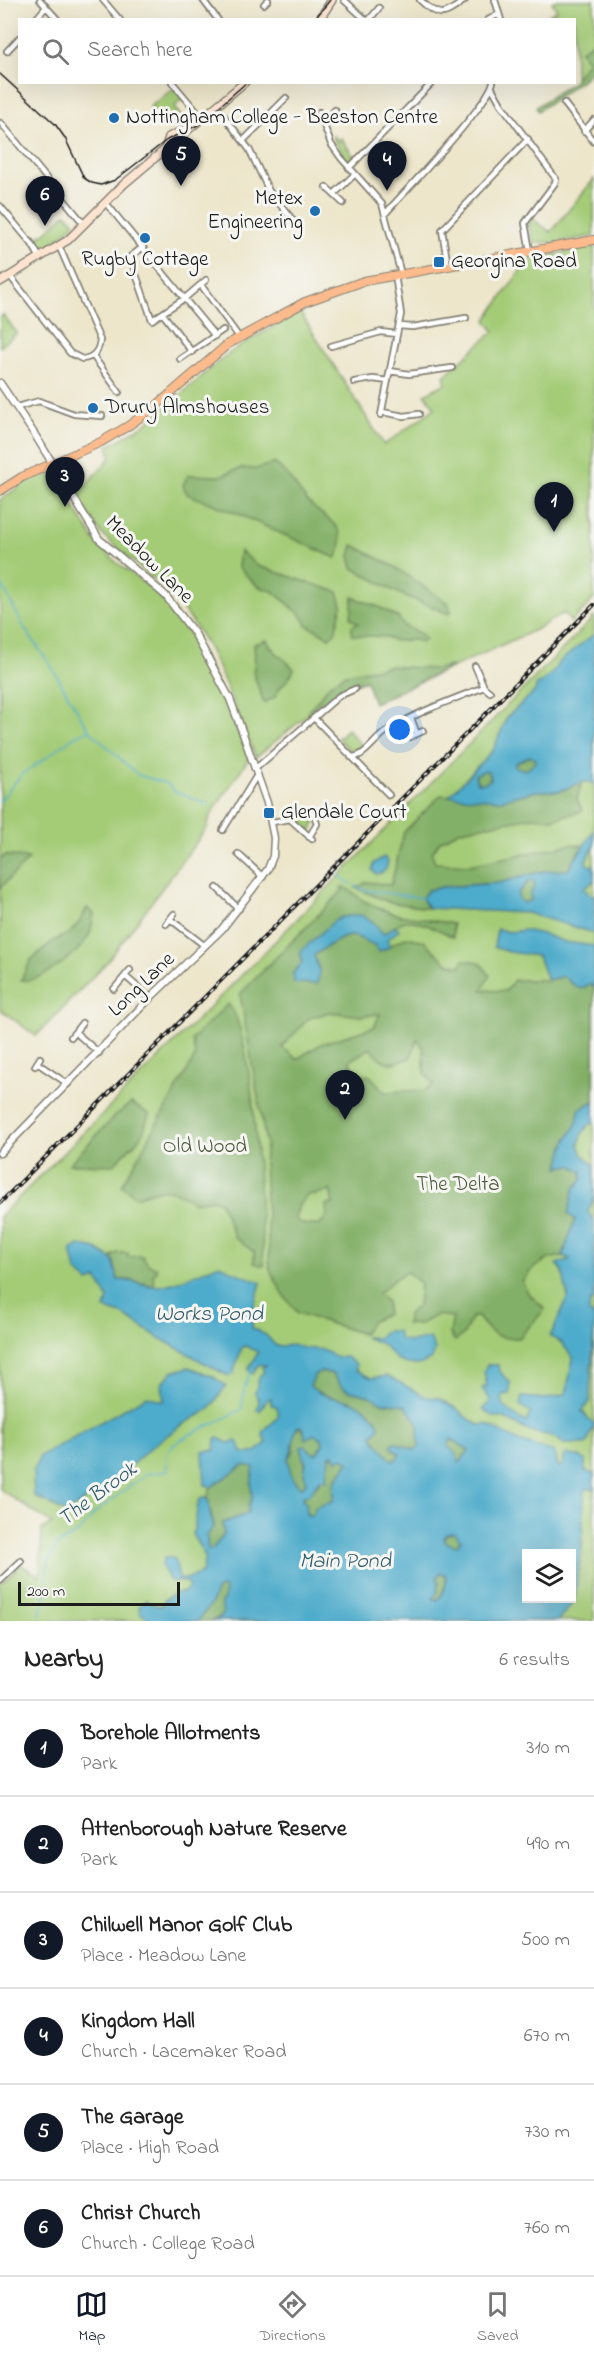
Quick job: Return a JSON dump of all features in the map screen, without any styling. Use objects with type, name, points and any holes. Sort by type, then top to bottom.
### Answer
[{"type":"main road","points":[[320,18],[332,0]]},
{"type":"main road","points":[[0,282],[59,246],[124,184],[165,149],[169,137],[201,121],[243,84]]},
{"type":"main road","points":[[0,491],[52,463],[101,442],[139,419],[195,370],[239,337],[305,302],[364,281],[594,240]]},
{"type":"street","points":[[40,0],[56,18]]},
{"type":"street","points":[[104,0],[118,18]]},
{"type":"street","points":[[203,0],[216,18]]},
{"type":"street","points":[[420,0],[433,12],[442,14],[449,12],[465,0]]},
{"type":"street","points":[[495,0],[500,17]]},
{"type":"street","points":[[344,1],[365,18]]},
{"type":"street","points":[[37,18],[46,7]]},
{"type":"street","points":[[369,18],[379,8]]},
{"type":"street","points":[[6,41],[9,49],[18,39]]},
{"type":"street","points":[[173,84],[201,121]]},
{"type":"street","points":[[349,168],[432,84]]},
{"type":"street","points":[[493,85],[501,104],[556,179],[525,223],[530,251]]},
{"type":"street","points":[[385,214],[478,108],[493,85]]},
{"type":"street","points":[[244,140],[286,98]]},
{"type":"street","points":[[564,103],[594,142]]},
{"type":"street","points":[[217,107],[244,140],[266,186],[297,225]]},
{"type":"street","points":[[323,121],[335,110]]},
{"type":"street","points":[[319,112],[331,144],[349,168],[377,197],[385,214],[398,274],[399,326],[382,414],[408,417],[419,414]]},
{"type":"street","points":[[585,131],[594,120]]},
{"type":"street","points":[[1,123],[84,224]]},
{"type":"street","points":[[448,266],[442,230],[528,138]]},
{"type":"street","points":[[334,194],[355,174]]},
{"type":"street","points":[[326,187],[343,203]]},
{"type":"street","points":[[106,203],[156,260],[215,336]]},
{"type":"street","points":[[0,206],[40,258]]},
{"type":"street","points":[[10,276],[70,353],[82,359],[93,356],[99,347],[100,340],[59,246]]},
{"type":"street","points":[[143,247],[130,257],[152,320],[185,298],[207,279]]},
{"type":"street","points":[[201,285],[239,337]]},
{"type":"street","points":[[163,314],[192,352]]},
{"type":"street","points":[[399,326],[409,328],[466,318]]},
{"type":"street","points":[[180,359],[223,330]]},
{"type":"street","points":[[331,346],[381,332],[397,334]]},
{"type":"street","points":[[93,356],[119,392]]},
{"type":"street","points":[[390,371],[409,374],[452,368]]},
{"type":"street","points":[[354,382],[373,379],[388,381]]},
{"type":"street","name":"Meadow Lane","points":[[0,383],[99,539],[165,595],[195,633],[230,699],[272,822]]},
{"type":"street","points":[[17,407],[39,401],[74,414],[102,416]]},
{"type":"street","points":[[475,666],[484,687],[490,692]]},
{"type":"street","points":[[351,757],[358,757],[383,733],[411,718],[484,687]]},
{"type":"street","points":[[223,830],[224,821],[256,772],[339,696],[355,690]]},
{"type":"street","points":[[314,718],[389,795]]},
{"type":"street","points":[[411,718],[417,734]]},
{"type":"street","points":[[410,737],[423,731]]},
{"type":"street","points":[[272,822],[290,819],[302,810],[314,814],[317,824],[311,838],[290,819]]},
{"type":"street","name":"Long Lane","points":[[0,1151],[205,946],[238,909],[263,877],[273,856],[272,822]]},
{"type":"street","points":[[238,854],[263,877]]},
{"type":"street","points":[[217,888],[238,909]]},
{"type":"street","points":[[166,924],[174,914]]},
{"type":"street","points":[[170,919],[205,946]]},
{"type":"street","points":[[114,989],[130,970]]},
{"type":"street","points":[[125,976],[150,999]]},
{"type":"street","points":[[71,1037],[82,1023]]},
{"type":"street","points":[[75,1032],[99,1053]]},
{"type":"street","points":[[37,1062],[68,1084]]},
{"type":"street","points":[[0,1581],[21,1561]]},
{"type":"green space","points":[[594,0],[594,41],[581,51],[588,62],[576,77],[576,18],[550,18],[549,15],[557,10],[552,2]]},
{"type":"green space","points":[[594,41],[594,68],[582,80],[538,111],[536,107],[570,84],[576,84],[576,77],[588,62],[581,51]]},
{"type":"green space","points":[[174,88],[183,99],[174,107],[182,118],[167,129],[150,107]]},
{"type":"green space","points":[[334,136],[338,141],[341,138],[354,157],[351,161],[347,160],[332,137]]},
{"type":"green space","points":[[594,179],[594,236],[534,243],[529,224],[532,219],[551,232]]},
{"type":"green space","points":[[66,213],[75,223],[74,225],[48,247],[42,249],[35,241]]},
{"type":"green space","points":[[594,246],[594,599],[571,622],[564,613],[535,630],[374,703],[366,680],[345,687],[337,691],[256,757],[218,667],[199,632],[179,604],[101,533],[77,495],[111,457],[108,446],[141,427],[224,357],[300,312],[384,445],[435,408],[425,394],[446,383],[444,376],[494,331],[486,320],[528,260]]},
{"type":"green space","points":[[3,315],[17,333],[0,347],[0,318]]},
{"type":"green space","points":[[274,463],[285,472],[311,505],[337,527],[341,541],[336,558],[187,494],[183,485],[188,475],[220,476],[241,468],[256,469]]},
{"type":"green space","points":[[44,473],[56,478],[95,541],[116,562],[153,590],[176,613],[209,665],[249,758],[210,816],[207,828],[107,962],[36,1036],[0,1009],[0,500]]},
{"type":"green space","points":[[353,545],[393,566],[448,603],[451,611],[449,614],[398,593],[353,568],[350,556]]},
{"type":"green space","points":[[240,551],[258,566],[338,592],[342,605],[335,633],[329,637],[307,625],[302,616],[272,591],[257,586],[238,567]]},
{"type":"green space","points":[[353,597],[399,618],[403,625],[421,634],[425,640],[422,642],[395,641],[386,637],[352,635],[352,626],[358,623],[351,618]]},
{"type":"green space","points":[[594,617],[594,1621],[0,1621],[0,1584],[21,1565],[40,1576],[42,1529],[52,1524],[0,1489],[0,1216],[237,980]]},
{"type":"green space","points":[[267,640],[294,669],[275,697],[264,703],[253,672],[254,644]]},
{"type":"green space","points":[[389,666],[435,669],[453,666],[374,703],[366,680],[357,682],[335,694],[309,715],[307,713],[331,683],[346,674]]},
{"type":"green space","points":[[347,729],[363,747],[356,752],[351,752],[338,738]]},
{"type":"green space","points":[[529,756],[535,759],[535,763],[526,770],[515,767],[515,763]]},
{"type":"green space","points":[[480,770],[486,770],[490,777],[486,784],[480,784],[476,780],[476,774]]},
{"type":"green space","points":[[582,782],[577,799],[583,811],[552,819],[533,817],[461,830],[440,841],[432,853],[435,863],[469,865],[573,844],[585,846],[579,851],[568,870],[544,871],[499,883],[428,890],[422,898],[428,908],[388,902],[356,888],[367,882],[391,885],[404,832],[441,795],[500,800],[535,791],[560,791]]},
{"type":"green space","points":[[304,811],[314,819],[315,824],[311,832],[295,817]]},
{"type":"green space","points":[[6,855],[29,859],[0,888],[0,859]]},
{"type":"green space","points":[[529,881],[535,884],[530,896],[532,900],[523,903],[518,898],[518,892]]},
{"type":"green space","name":"The Delta","points":[[345,887],[364,901],[394,914],[453,924],[453,937],[429,926],[410,921],[402,922],[383,934],[372,921],[342,917],[301,951],[302,963],[293,973],[320,973],[313,955],[344,937],[353,936],[376,945],[378,951],[407,937],[424,941],[446,962],[461,966],[463,960],[480,962],[490,976],[482,990],[506,991],[514,980],[547,980],[564,976],[572,984],[590,984],[594,988],[594,1101],[579,1110],[576,1125],[566,1142],[559,1166],[571,1165],[582,1171],[582,1180],[574,1189],[575,1219],[563,1256],[539,1264],[522,1282],[528,1293],[545,1309],[519,1338],[495,1335],[478,1317],[472,1317],[464,1334],[455,1341],[450,1334],[453,1317],[436,1315],[419,1325],[406,1324],[408,1314],[418,1306],[420,1283],[407,1272],[396,1278],[378,1294],[387,1302],[387,1314],[371,1322],[363,1334],[298,1313],[284,1296],[270,1270],[264,1163],[266,1144],[240,994],[343,890],[341,888]],"holes":[[[329,1012],[361,1016],[380,1014],[374,1027],[321,1044],[297,1059],[282,1047],[308,1019]],[[418,1039],[424,1050],[425,1072],[434,1084],[425,1090],[385,1092],[370,1076],[358,1074],[349,1061],[370,1048],[384,1061],[392,1063],[410,1058]],[[330,1190],[333,1204],[326,1205],[327,1217],[320,1225],[300,1223],[295,1218],[299,1205],[309,1194],[315,1195]]]},
{"type":"green space","points":[[87,908],[94,914],[90,932],[83,944],[68,959],[48,972],[29,980],[21,980],[31,960],[53,941],[70,933]]},
{"type":"green space","name":"Old Wood","points":[[228,1004],[237,1021],[245,1050],[251,1087],[264,1266],[254,1263],[254,1252],[235,1238],[220,1202],[212,1199],[193,1202],[178,1193],[166,1190],[152,1191],[136,1197],[122,1185],[195,1057],[192,1039]]},
{"type":"green space","points":[[131,1103],[149,1114],[142,1136],[113,1165],[69,1164],[115,1116]]},
{"type":"green space","points":[[118,1253],[128,1253],[128,1257],[142,1256],[149,1265],[156,1267],[157,1271],[153,1275],[155,1286],[118,1280],[112,1256]]},
{"type":"green space","points":[[321,1371],[333,1374],[342,1387],[350,1391],[370,1396],[381,1402],[405,1405],[418,1423],[419,1446],[416,1450],[395,1442],[393,1449],[400,1454],[396,1460],[392,1460],[372,1435],[379,1428],[377,1420],[370,1413],[356,1403],[324,1395],[310,1386],[315,1374]]},
{"type":"green space","points":[[300,1426],[304,1432],[318,1435],[323,1443],[314,1454],[305,1447],[301,1449],[306,1475],[302,1488],[293,1478],[288,1458],[294,1451],[293,1437]]},
{"type":"green space","points":[[451,1439],[469,1450],[461,1461],[458,1462],[455,1453],[448,1446]]},
{"type":"green space","points":[[333,1454],[337,1460],[343,1458],[349,1462],[335,1480],[334,1500],[315,1508],[313,1515],[307,1515],[303,1497],[322,1479]]},
{"type":"green space","points":[[244,1465],[254,1467],[255,1471],[252,1477],[252,1498],[248,1512],[223,1523],[224,1535],[212,1549],[208,1550],[207,1536],[214,1526],[207,1498],[211,1487]]},
{"type":"green space","points":[[454,1533],[461,1540],[456,1546],[444,1542],[447,1534]]},
{"type":"green space","points":[[440,1573],[445,1574],[445,1585],[436,1600],[433,1598]]},
{"type":"green space","points":[[222,1587],[225,1588],[224,1600],[221,1603],[224,1611],[220,1617],[214,1620],[199,1621],[211,1605],[216,1591]]},
{"type":"water","points":[[594,634],[594,785],[591,782],[582,782],[560,791],[535,791],[500,800],[449,796],[493,750],[507,717],[535,691],[537,684],[554,671],[559,662]],"holes":[[[529,756],[535,759],[535,763],[526,770],[515,767],[515,763]],[[486,770],[491,779],[485,783],[477,783],[475,775]]]},
{"type":"water","points":[[594,830],[594,847],[585,862],[590,866],[594,865],[594,881],[583,888],[591,895],[594,894],[594,933],[527,913],[428,908],[422,898],[428,890],[443,887],[499,883],[544,871],[568,870]],"holes":[[[529,881],[535,884],[530,896],[532,900],[523,903],[518,898],[518,893]]]},
{"type":"water","points":[[384,857],[388,861],[386,868],[382,873],[376,874],[372,870],[374,863]]},
{"type":"water","points":[[361,915],[372,921],[383,934],[396,926],[399,930],[387,940],[390,947],[378,952],[375,945],[353,936],[344,937],[314,955],[320,973],[317,984],[294,983],[293,973],[302,963],[301,951],[334,921],[342,917]]},
{"type":"water","points":[[497,929],[510,932],[524,930],[565,942],[594,946],[594,988],[590,984],[581,989],[564,976],[547,980],[538,956],[509,952],[494,947]]},
{"type":"water","points":[[594,1101],[594,1123],[586,1128],[579,1144],[583,1155],[594,1165],[594,1198],[588,1212],[594,1220],[594,1300],[590,1302],[589,1312],[594,1317],[590,1402],[582,1411],[594,1425],[587,1444],[564,1444],[552,1436],[528,1431],[503,1417],[494,1417],[483,1409],[491,1401],[482,1388],[487,1386],[484,1371],[487,1365],[498,1365],[501,1373],[510,1382],[510,1394],[502,1395],[503,1405],[526,1422],[531,1413],[520,1405],[522,1397],[547,1399],[566,1394],[573,1358],[561,1342],[550,1337],[568,1297],[562,1270],[557,1264],[570,1259],[563,1256],[575,1219],[568,1214],[574,1189],[582,1180],[582,1171],[571,1165],[559,1167],[566,1142],[576,1125],[579,1110]]},
{"type":"water","name":"Main Pond","points":[[79,1245],[96,1249],[113,1260],[118,1280],[151,1286],[172,1283],[220,1264],[261,1283],[254,1306],[252,1328],[266,1335],[276,1346],[297,1345],[346,1357],[356,1364],[356,1370],[371,1378],[388,1376],[426,1397],[438,1398],[479,1425],[486,1424],[519,1441],[555,1452],[558,1466],[563,1465],[566,1454],[581,1457],[585,1460],[585,1471],[594,1474],[594,1490],[586,1489],[584,1497],[582,1547],[576,1588],[576,1549],[522,1549],[522,1603],[572,1603],[558,1621],[212,1621],[220,1618],[223,1613],[221,1602],[224,1600],[225,1589],[222,1587],[216,1591],[211,1605],[199,1621],[152,1621],[140,1613],[139,1606],[146,1600],[158,1606],[162,1605],[165,1599],[178,1592],[183,1593],[189,1587],[187,1582],[170,1581],[162,1566],[164,1558],[175,1559],[179,1579],[202,1573],[205,1556],[192,1534],[199,1500],[205,1497],[209,1502],[214,1526],[207,1536],[208,1550],[212,1549],[224,1535],[223,1523],[248,1512],[252,1498],[251,1485],[254,1467],[244,1465],[211,1487],[205,1485],[203,1451],[215,1450],[218,1438],[228,1443],[236,1441],[242,1452],[256,1452],[266,1443],[264,1430],[276,1419],[278,1411],[276,1406],[271,1405],[271,1398],[266,1401],[260,1411],[257,1410],[259,1400],[255,1393],[260,1375],[264,1372],[262,1368],[266,1365],[258,1365],[253,1374],[248,1370],[258,1352],[246,1346],[242,1347],[233,1374],[228,1376],[161,1339],[122,1314],[105,1309],[108,1298],[97,1279],[88,1282],[76,1271],[71,1250]],"holes":[[[321,1371],[333,1374],[342,1387],[350,1391],[370,1396],[381,1402],[405,1405],[418,1423],[419,1447],[415,1450],[394,1442],[391,1446],[400,1454],[396,1460],[392,1460],[372,1435],[379,1428],[378,1422],[363,1407],[317,1392],[310,1386],[315,1374]],[[297,1427],[303,1428],[306,1439],[314,1434],[322,1438],[323,1444],[314,1454],[305,1446],[301,1447],[306,1462],[304,1473],[306,1482],[302,1488],[293,1478],[288,1458],[292,1451]],[[451,1439],[469,1450],[458,1462],[457,1455],[448,1446]],[[333,1454],[337,1460],[343,1458],[349,1462],[334,1483],[334,1500],[315,1508],[313,1515],[307,1515],[306,1502],[302,1500],[303,1497],[311,1493],[320,1479],[327,1480],[329,1457]],[[454,1533],[461,1540],[456,1546],[445,1542],[444,1538],[447,1534]],[[440,1573],[445,1574],[446,1581],[445,1588],[436,1600],[433,1598],[437,1593],[439,1582],[437,1578]]]},
{"type":"water","points":[[386,1331],[397,1331],[399,1339],[411,1342],[430,1338],[435,1350],[432,1359],[419,1365],[406,1364],[397,1360],[382,1344],[365,1337],[378,1338]]},
{"type":"water","name":"Works Pond","points":[[189,1367],[212,1376],[226,1386],[210,1409],[151,1447],[111,1484],[66,1513],[34,1496],[33,1472],[40,1456],[147,1396],[164,1401],[162,1383],[172,1372]]},
{"type":"waterway","points":[[0,582],[25,629],[51,666],[89,730],[138,775],[168,784],[174,791],[212,806]]},
{"type":"waterway","points":[[0,801],[22,774],[73,737],[89,730]]},
{"type":"waterway","points":[[342,878],[351,884]]},
{"type":"waterway","points":[[355,886],[364,890],[422,898]]},
{"type":"waterway","name":"The Brook","points":[[38,1621],[45,1598],[48,1561],[58,1545],[80,1531],[95,1513],[146,1474],[167,1471],[168,1452],[180,1441],[242,1409],[244,1389],[250,1372]]},
{"type":"tram line","points":[[316,18],[330,0]]},
{"type":"tram line","points":[[0,74],[55,124],[65,138],[84,178],[101,185],[115,180],[167,140],[198,125],[245,84]]},
{"type":"railway","points":[[0,1203],[594,605]]},
{"type":"place","name":"Nottingham College - Beeston Centre","points":[[114,118]]},
{"type":"place","name":"The Garage","points":[[181,186]]},
{"type":"place","name":"Kingdom Hall","points":[[387,191]]},
{"type":"place","name":"Metex Engineering","points":[[315,211]]},
{"type":"place","name":"Christ Church","points":[[45,226]]},
{"type":"place","name":"Rugby Cottage","points":[[145,238]]},
{"type":"place","name":"Georgina Road","points":[[439,262]]},
{"type":"place","name":"Drury Almshouses","points":[[93,408]]},
{"type":"place","name":"Chilwell Manor Golf Club","points":[[65,507]]},
{"type":"place","name":"Borehole Allotments","points":[[554,532]]},
{"type":"place","name":"Glendale Court","points":[[269,813]]},
{"type":"place","name":"Attenborough Nature Reserve","points":[[345,1120]]}]
